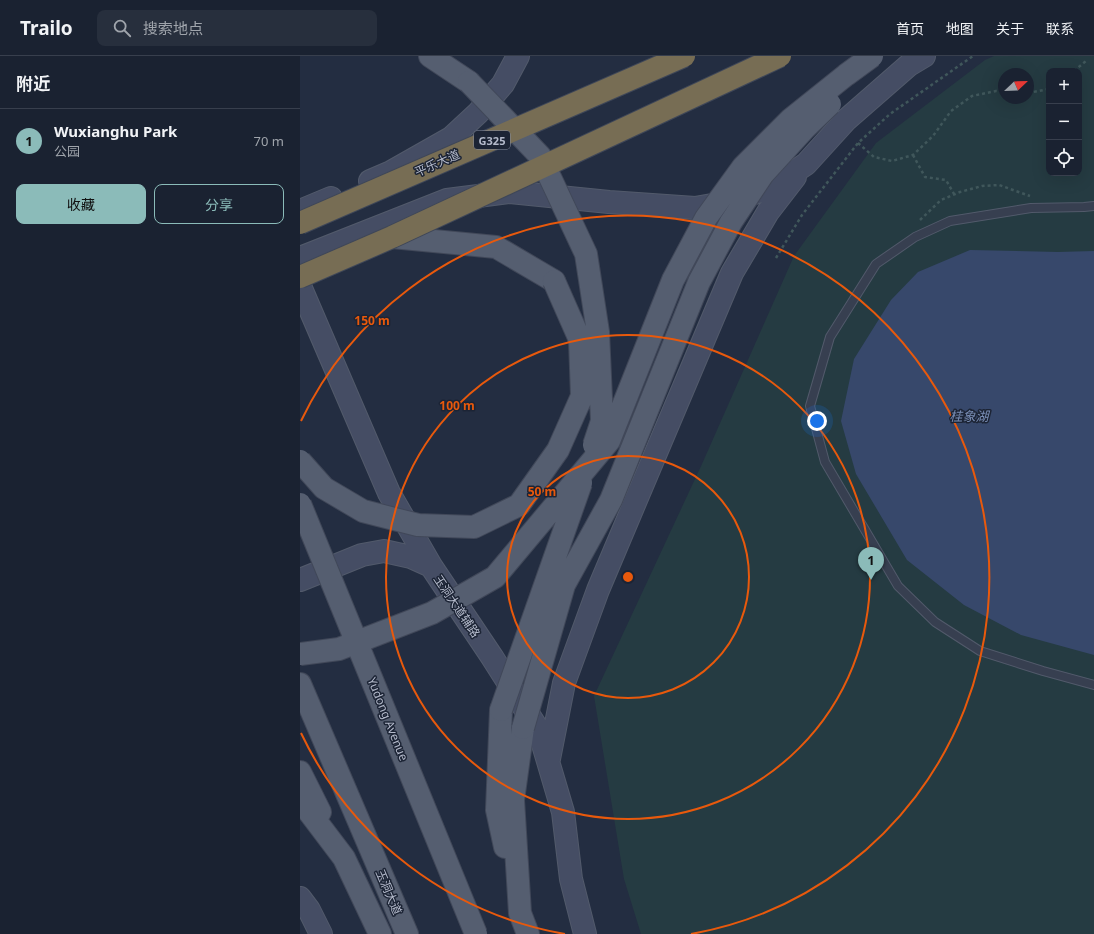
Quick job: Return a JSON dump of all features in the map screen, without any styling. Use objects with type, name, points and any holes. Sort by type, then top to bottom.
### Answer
[{"type":"highway","name":"平乐大道","points":[[300,223],[684,56]]},
{"type":"highway","points":[[300,277],[392,237],[780,56]]},
{"type":"main road","points":[[430,56],[468,82],[540,156],[586,254],[598,332],[602,421],[500,710],[497,810],[520,912],[528,934]]},
{"type":"main road","points":[[300,211],[391,172],[451,138],[478,113],[498,90],[518,56]]},
{"type":"main road","points":[[300,654],[339,649],[425,616],[495,577],[609,441],[673,280],[706,218],[743,167],[791,119],[872,56]]},
{"type":"main road","points":[[520,912],[513,800],[523,728],[564,585],[611,500],[699,282],[731,222],[763,174],[805,128],[880,56]]},
{"type":"main road","points":[[548,762],[564,683],[598,590],[732,273],[768,212],[806,164],[846,120],[909,65],[924,56]]},
{"type":"main road","points":[[300,258],[447,200],[510,192],[609,202],[695,208],[735,201],[776,184],[806,164]]},
{"type":"main road","points":[[300,461],[324,488],[363,511],[418,525],[474,527],[519,505],[558,450],[582,396],[580,340],[554,281],[496,247],[392,237]]},
{"type":"main road","name":"玉洞大道辅路","points":[[300,286],[390,493],[430,566],[492,657],[539,731],[563,812],[571,879],[585,934]]},
{"type":"main road","name":"Yudong Avenue","points":[[300,504],[476,934]]},
{"type":"main road","points":[[300,580],[362,554],[384,550],[411,557],[430,566]]},
{"type":"main road","name":"玉洞大道","points":[[300,684],[407,934]]},
{"type":"main road","points":[[300,772],[344,858],[380,934]]},
{"type":"main road","points":[[300,800],[344,858]]},
{"type":"main road","points":[[300,898],[309,910],[321,934]]},
{"type":"lane","points":[[1094,206],[1031,208],[950,221],[915,237],[876,264],[830,337],[810,406],[825,462],[898,586],[935,622],[980,651],[1094,685]]},
{"type":"path","points":[[776,258],[802,215],[858,143],[890,114],[973,56]]},
{"type":"path","points":[[1078,68],[1086,61]]},
{"type":"path","points":[[1034,92],[1046,90]]},
{"type":"path","points":[[858,143],[874,157],[892,161],[913,155],[933,136],[951,111],[972,96],[998,91]]},
{"type":"path","points":[[913,155],[925,178],[946,180],[954,194]]},
{"type":"path","points":[[915,237],[919,221],[941,200],[954,194],[982,186],[999,185],[1033,197]]},
{"type":"shaded area","points":[[994,56],[1094,56],[1094,934],[641,934],[624,879],[594,696],[702,464],[794,256],[876,143],[985,60]]},
{"type":"water","name":"桂象湖","points":[[970,250],[1058,252],[1094,251],[1094,655],[1021,635],[964,605],[907,560],[856,474],[841,421],[854,359],[891,300],[918,272]]},
{"type":"place","name":"Wuxianghu Park","points":[[871,580]]}]
